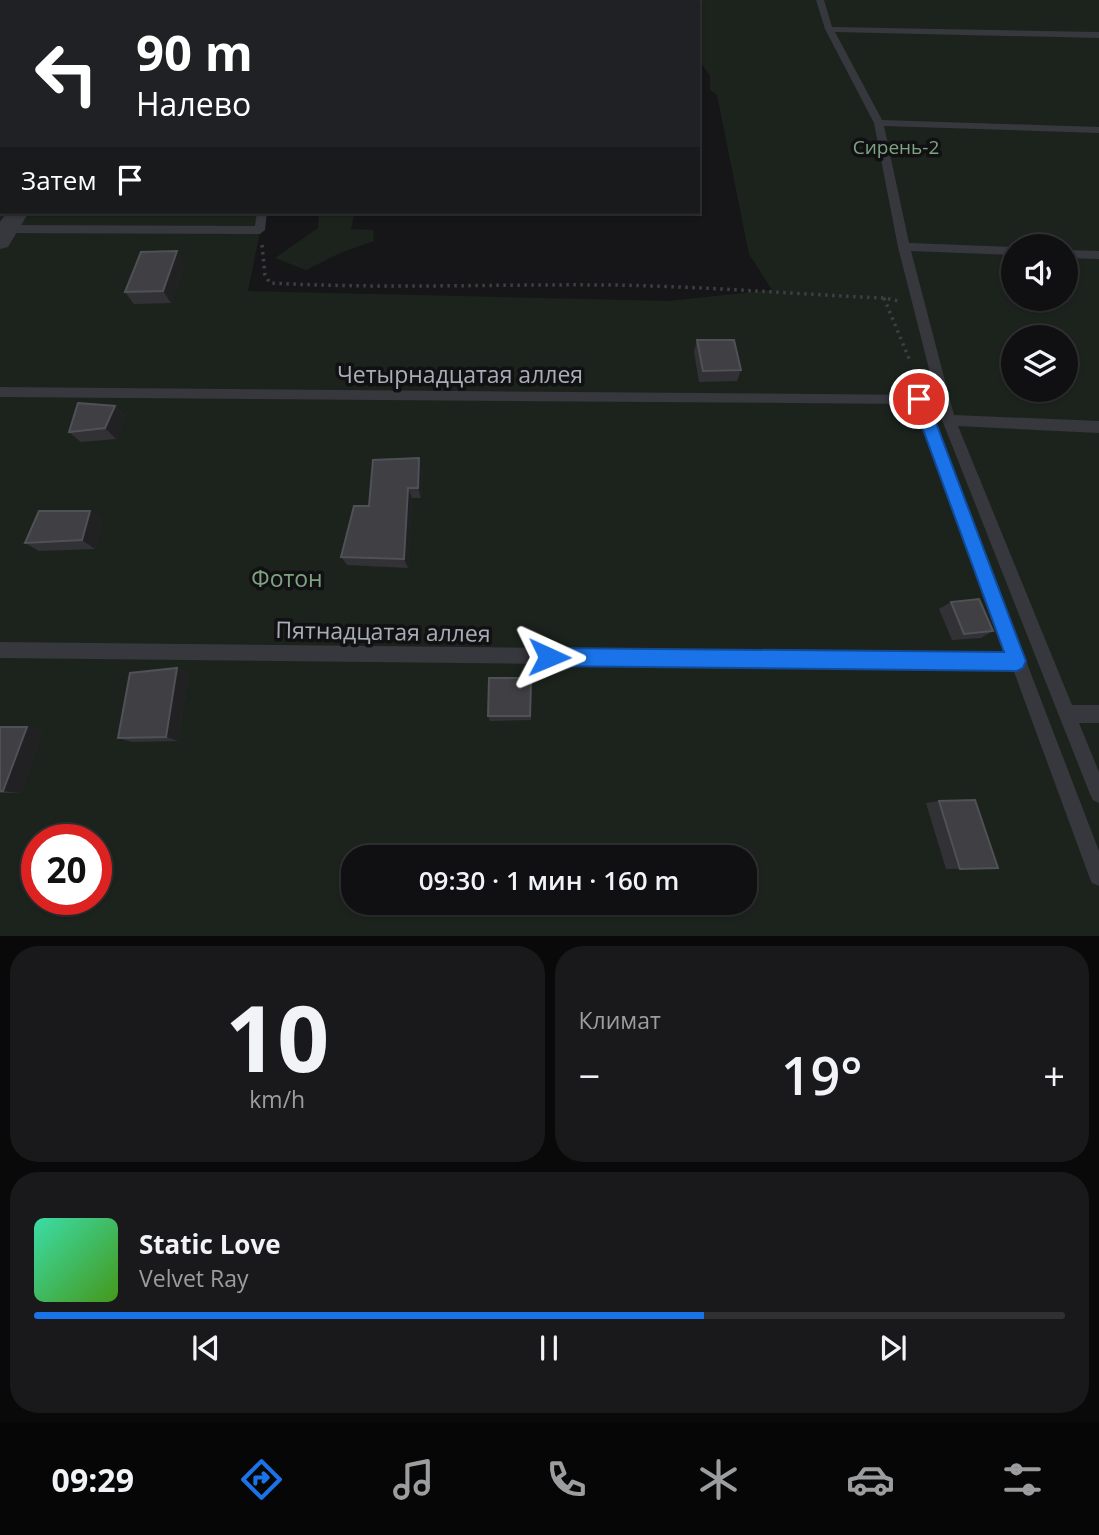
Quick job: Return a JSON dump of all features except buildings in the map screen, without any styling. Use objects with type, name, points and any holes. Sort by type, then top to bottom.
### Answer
[{"type":"lane","points":[[820,0],[830,29],[879,123],[904,247],[949,420],[1099,794]]},
{"type":"lane","points":[[830,29],[1099,35]]},
{"type":"lane","points":[[879,123],[1099,130]]},
{"type":"lane","points":[[6,228],[260,230],[262,214]]},
{"type":"lane","points":[[904,247],[1001,251]]},
{"type":"lane","points":[[1078,254],[1099,255]]},
{"type":"lane","name":"Четырнадцатая аллея","points":[[0,392],[919,399]]},
{"type":"lane","points":[[919,399],[1099,876]]},
{"type":"lane","points":[[949,420],[1099,427]]},
{"type":"lane","name":"Пятнадцатая аллея","points":[[0,650],[1017,661]]},
{"type":"lane","points":[[1068,714],[1099,714]]},
{"type":"path","points":[[260,230],[265,275],[270,283],[327,286],[372,284],[425,288],[610,285],[884,298],[900,302],[916,293]]},
{"type":"path","points":[[884,298],[910,361],[919,399]]},
{"type":"green space","name":"Фотон","points":[[700,0],[1099,0],[1099,936],[0,936],[0,214],[264,214],[248,291],[669,301],[772,290],[749,254],[717,95],[710,90],[710,76],[700,61]]},
{"type":"green space","points":[[319,214],[356,214],[351,229],[373,230],[374,241],[340,253],[306,270],[275,258],[318,228]]},
{"type":"route","points":[[549,657],[1017,661],[919,399]]},
{"type":"park label","name":"Сирень-2","points":[[896,147]]}]
